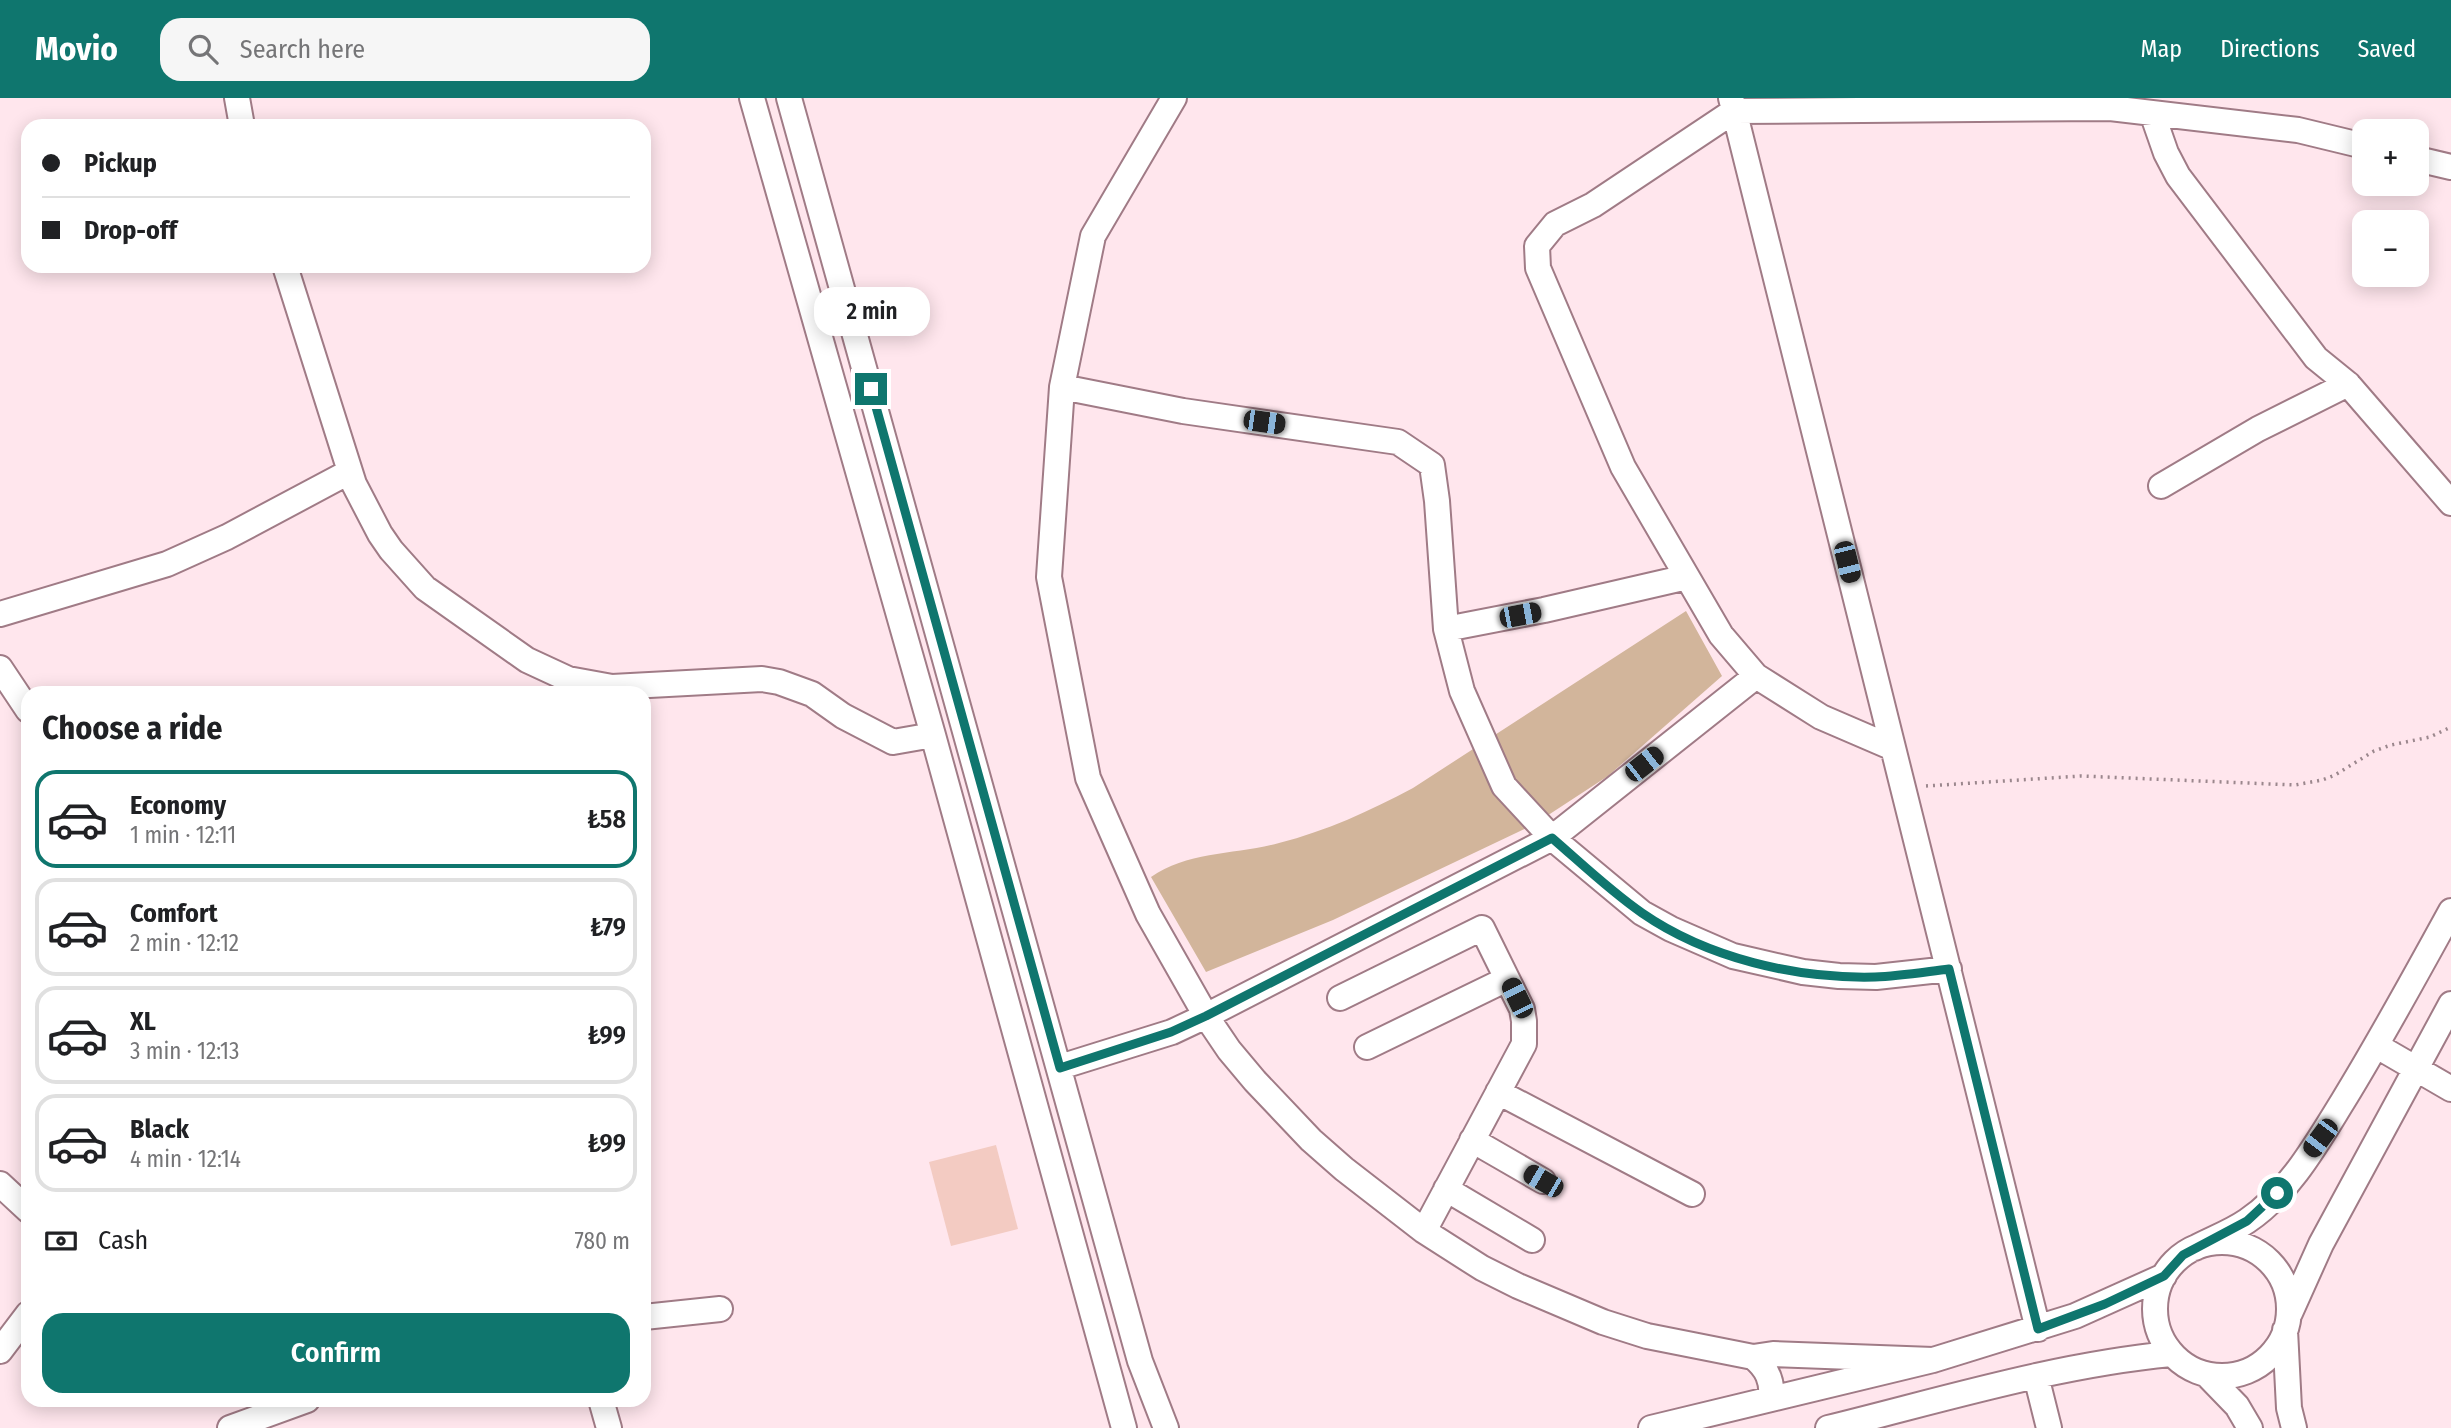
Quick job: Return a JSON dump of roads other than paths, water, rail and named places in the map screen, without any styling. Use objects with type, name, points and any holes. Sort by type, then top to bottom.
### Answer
[{"type":"street","points":[[236,98],[240,119]]},
{"type":"street","points":[[752,98],[933,735],[1124,1428]]},
{"type":"street","points":[[789,98],[1140,1361],[1166,1428]]},
{"type":"street","points":[[1174,98],[1093,236],[1062,387],[1049,577],[1088,778],[1148,914],[1206,1016],[1229,1050],[1255,1081],[1311,1140],[1379,1198],[1424,1231],[1482,1268],[1518,1286],[1603,1322],[1647,1336],[1753,1357],[1773,1354],[1933,1360]]},
{"type":"street","points":[[1732,104],[2038,1329]]},
{"type":"street","points":[[1893,748],[1821,717],[1756,676],[1721,635],[1623,467],[1538,268],[1537,246],[1555,223],[1594,205],[1732,104],[2110,108],[2298,130],[2352,143]]},
{"type":"street","points":[[2152,113],[2166,153],[2178,176],[2309,350],[2347,384],[2451,503]]},
{"type":"street","points":[[2429,162],[2451,167]]},
{"type":"street","points":[[287,273],[349,472],[380,534],[407,570],[425,588],[527,660],[568,678],[607,686]]},
{"type":"street","points":[[2161,486],[2258,429],[2347,384]]},
{"type":"street","points":[[1062,387],[1183,411],[1398,442],[1432,465],[1446,629],[1462,691],[1504,786],[1552,838],[1642,913],[1733,956],[1779,968],[1839,976],[1876,977],[1949,969]]},
{"type":"street","points":[[0,614],[167,564],[227,537],[349,472]]},
{"type":"street","points":[[1446,629],[1687,577]]},
{"type":"street","points":[[0,668],[21,700]]},
{"type":"street","points":[[1060,1068],[1171,1032],[1206,1016],[1552,838],[1756,676]]},
{"type":"street","points":[[631,686],[762,679],[812,694],[843,716],[892,742],[933,735]]},
{"type":"street","points":[[1651,1428],[1933,1360],[2038,1329],[2105,1304],[2164,1276],[2183,1255],[2247,1221],[2287,1182],[2320,1138],[2377,1045],[2451,911]]},
{"type":"street","points":[[1340,998],[1482,928],[1522,1009],[1524,1044],[1424,1231]]},
{"type":"street","points":[[1367,1047],[1507,979]]},
{"type":"street","points":[[2207,1375],[2235,1375],[2261,1364],[2280,1343],[2321,1244],[2451,1003]]},
{"type":"street","points":[[2377,1045],[2451,1088]]},
{"type":"street","points":[[1498,1092],[1692,1194]]},
{"type":"street","points":[[1472,1140],[1543,1181]]},
{"type":"street","points":[[0,1184],[21,1204]]},
{"type":"street","points":[[1446,1189],[1532,1240]]},
{"type":"street","points":[[2195,1248],[2208,1244],[2236,1244],[2262,1255],[2280,1276],[2288,1302],[2289,1408],[2294,1428]]},
{"type":"street","points":[[2164,1276],[2155,1302],[2155,1316],[2158,1330],[2171,1354],[2182,1363],[2207,1375],[2236,1406],[2250,1428]]},
{"type":"street","points":[[651,1316],[720,1309]]},
{"type":"street","points":[[0,1351],[21,1323]]},
{"type":"street","points":[[1828,1428],[2036,1376],[2102,1362],[2171,1354]]},
{"type":"street","points":[[1753,1357],[1767,1372],[1771,1381],[1771,1399]]},
{"type":"street","points":[[2036,1376],[2049,1428]]},
{"type":"street","points":[[230,1428],[288,1407]]},
{"type":"street","points":[[603,1407],[609,1428]]}]
